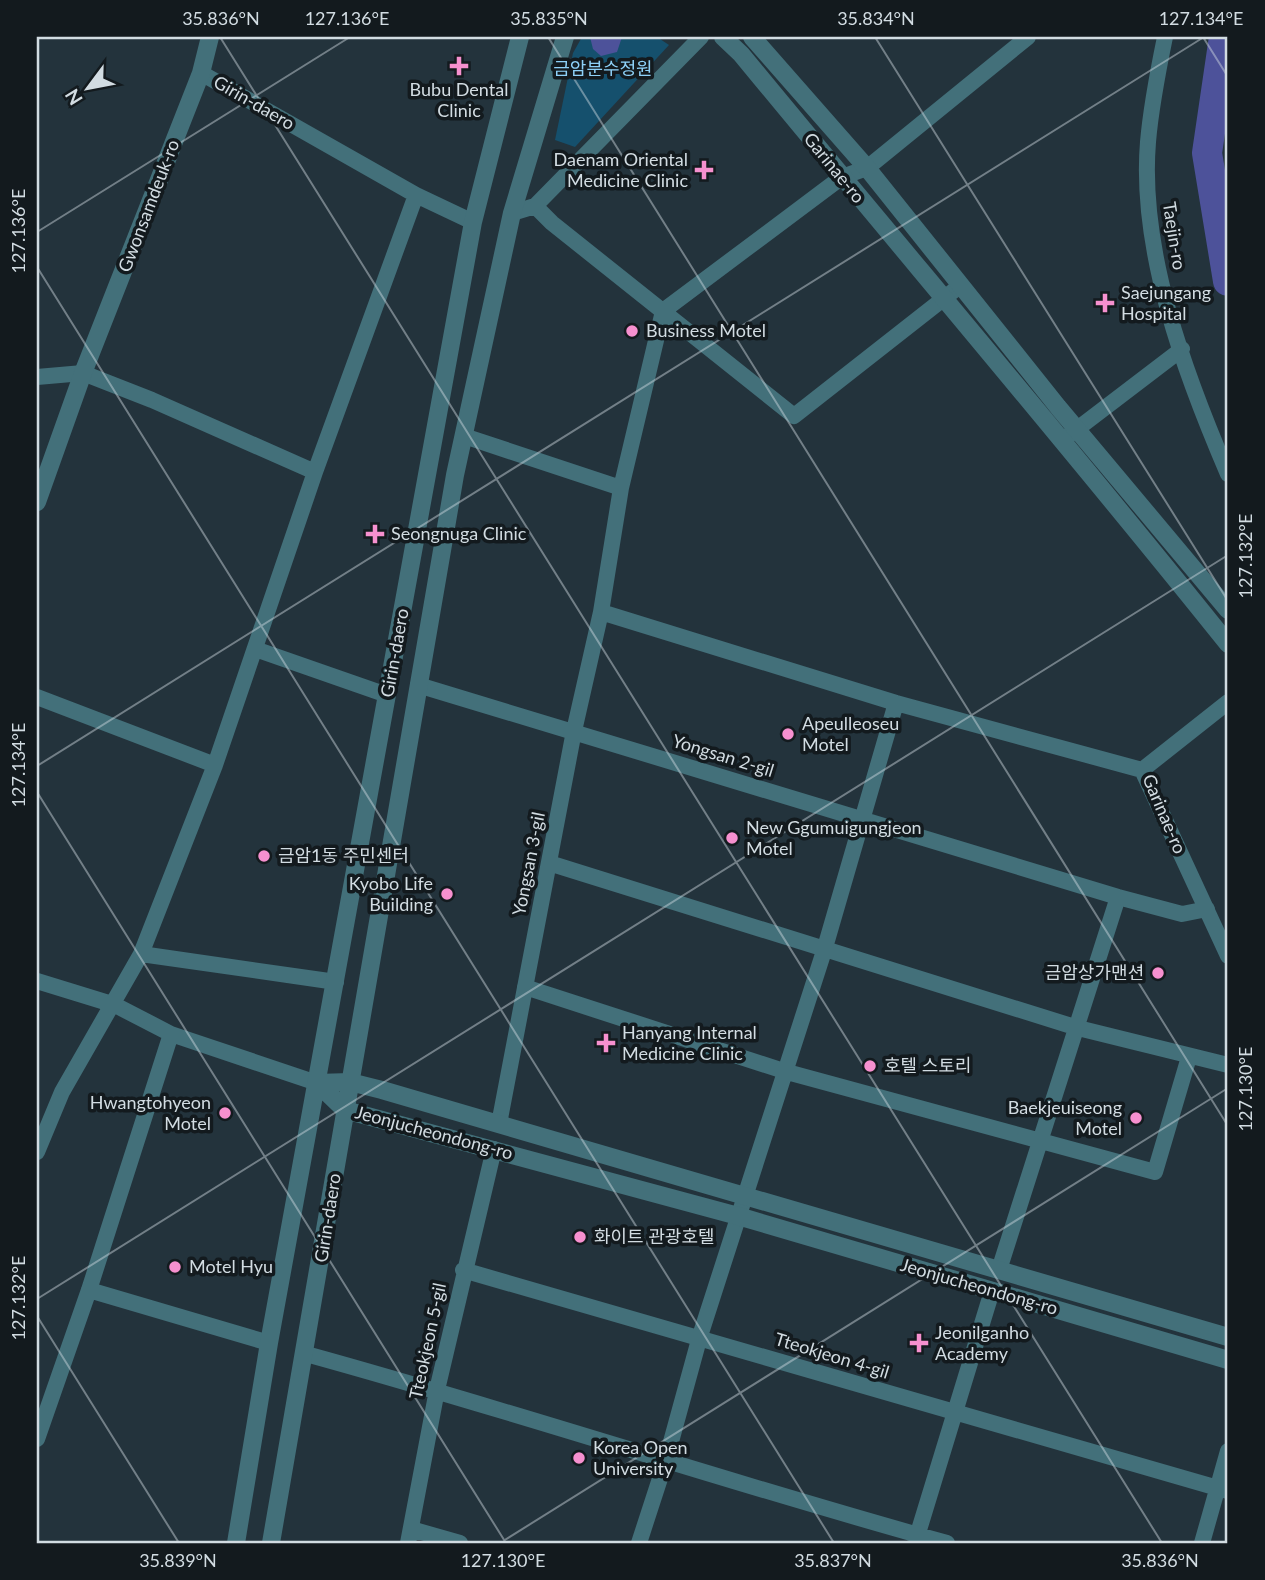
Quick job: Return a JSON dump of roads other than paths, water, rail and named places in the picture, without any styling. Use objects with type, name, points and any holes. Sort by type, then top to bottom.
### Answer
[{"type":"street","name":"Gwonsamdeuk-ro","points":[[37,502],[83,373],[201,73],[210,37]]},
{"type":"street","name":"Girin-daero","points":[[236,1543],[269,1343],[472,222],[520,37]]},
{"type":"street","name":"Girin-daero","points":[[271,1543],[306,1354],[418,685],[464,436],[512,213],[565,37]]},
{"type":"street","points":[[512,213],[535,206],[701,37]]},
{"type":"street","name":"Garinae-ro","points":[[723,37],[944,299],[1228,610]]},
{"type":"street","name":"Garinae-ro","points":[[752,37],[867,168],[961,285],[1228,644]]},
{"type":"street","name":"Garinae-ro","points":[[867,168],[1028,37]]},
{"type":"street","name":"Taejin-ro","points":[[1165,37],[1148,143],[1150,230],[1157,269],[1193,391],[1228,474]]},
{"type":"street","name":"Girin-daero","points":[[201,73],[416,195],[472,222]]},
{"type":"street","points":[[663,311],[842,177],[867,168]]},
{"type":"street","points":[[37,1152],[62,1092],[115,1005],[141,954],[215,765],[315,472],[416,195]]},
{"type":"street","points":[[535,206],[794,416],[961,285]]},
{"type":"street","name":"Yongsan 3-gil","points":[[499,1124],[574,731],[601,612],[621,488],[663,311]]},
{"type":"street","points":[[1070,434],[1182,349]]},
{"type":"street","points":[[37,377],[83,373],[152,400],[315,472]]},
{"type":"street","points":[[464,436],[621,488]]},
{"type":"street","points":[[601,612],[749,660],[896,703],[1142,770]]},
{"type":"street","points":[[255,649],[387,695]]},
{"type":"street","name":"Girin-daero","points":[[418,685],[574,731]]},
{"type":"street","points":[[37,697],[215,765]]},
{"type":"street","name":"Garinae-ro","points":[[1228,702],[1142,770],[1228,956]]},
{"type":"street","points":[[639,1543],[666,1460],[700,1336],[787,1072],[896,703]]},
{"type":"street","name":"Yongsan 2-gil","points":[[574,731],[1118,897],[1182,914],[1207,909]]},
{"type":"street","points":[[549,863],[824,951],[1078,1028],[1228,1065]]},
{"type":"street","points":[[999,1270],[1118,897]]},
{"type":"street","points":[[141,954],[336,982]]},
{"type":"street","points":[[37,981],[115,1005],[171,1034],[317,1083]]},
{"type":"street","points":[[525,987],[787,1072],[1155,1172],[1189,1057]]},
{"type":"street","points":[[37,1439],[89,1290],[171,1034]]},
{"type":"street","name":"Jeonjucheondong-ro","points":[[317,1083],[350,1082],[1228,1336]]},
{"type":"street","name":"Jeonjucheondong-ro","points":[[317,1083],[345,1110],[738,1216],[1228,1360]]},
{"type":"street","name":"Tteokjeon 5-gil","points":[[410,1536],[463,1270],[494,1149]]},
{"type":"street","name":"Tteokjeon 4-gil","points":[[463,1270],[700,1336],[1222,1489]]},
{"type":"street","points":[[89,1290],[269,1343]]},
{"type":"street","points":[[916,1539],[992,1291]]},
{"type":"street","points":[[1193,1326],[1198,1317],[1228,1325]]},
{"type":"street","points":[[306,1354],[437,1390],[916,1539],[947,1543]]},
{"type":"street","points":[[1202,1543],[1222,1489],[1228,1451]]},
{"type":"street","points":[[410,1536],[460,1543]]},
{"type":"water","points":[[590,37],[622,37],[617,52],[601,56],[593,49]]},
{"type":"waterway","points":[[1224,37],[1207,153],[1228,281]]},
{"type":"place","name":"Bubu Dental Clinic","points":[[459,66]]},
{"type":"place","name":"Daenam Oriental Medicine Clinic","points":[[704,170]]},
{"type":"place","name":"Saejungang Hospital","points":[[1105,303]]},
{"type":"place","name":"Business Motel","points":[[632,331]]},
{"type":"place","name":"Seongnuga Clinic","points":[[375,534]]},
{"type":"place","name":"Apeulleoseu Motel","points":[[788,734]]},
{"type":"place","name":"New Ggumuigungjeon Motel","points":[[732,838]]},
{"type":"place","name":"금암1동 주민센터","points":[[264,856]]},
{"type":"place","name":"Kyobo Life Building","points":[[447,894]]},
{"type":"place","name":"금암상가맨션","points":[[1158,973]]},
{"type":"place","name":"Hanyang Internal Medicine Clinic","points":[[606,1043]]},
{"type":"place","name":"호텔 스토리","points":[[870,1066]]},
{"type":"place","name":"Hwangtohyeon Motel","points":[[225,1113]]},
{"type":"place","name":"Baekjeuiseong Motel","points":[[1136,1118]]},
{"type":"place","name":"화이트 관광호텔","points":[[580,1237]]},
{"type":"place","name":"Motel Hyu","points":[[175,1267]]},
{"type":"place","name":"Jeonilganho Academy","points":[[919,1343]]},
{"type":"place","name":"Korea Open University","points":[[579,1458]]},
{"type":"park label","name":"금암분수정원","points":[[603,69]]}]
